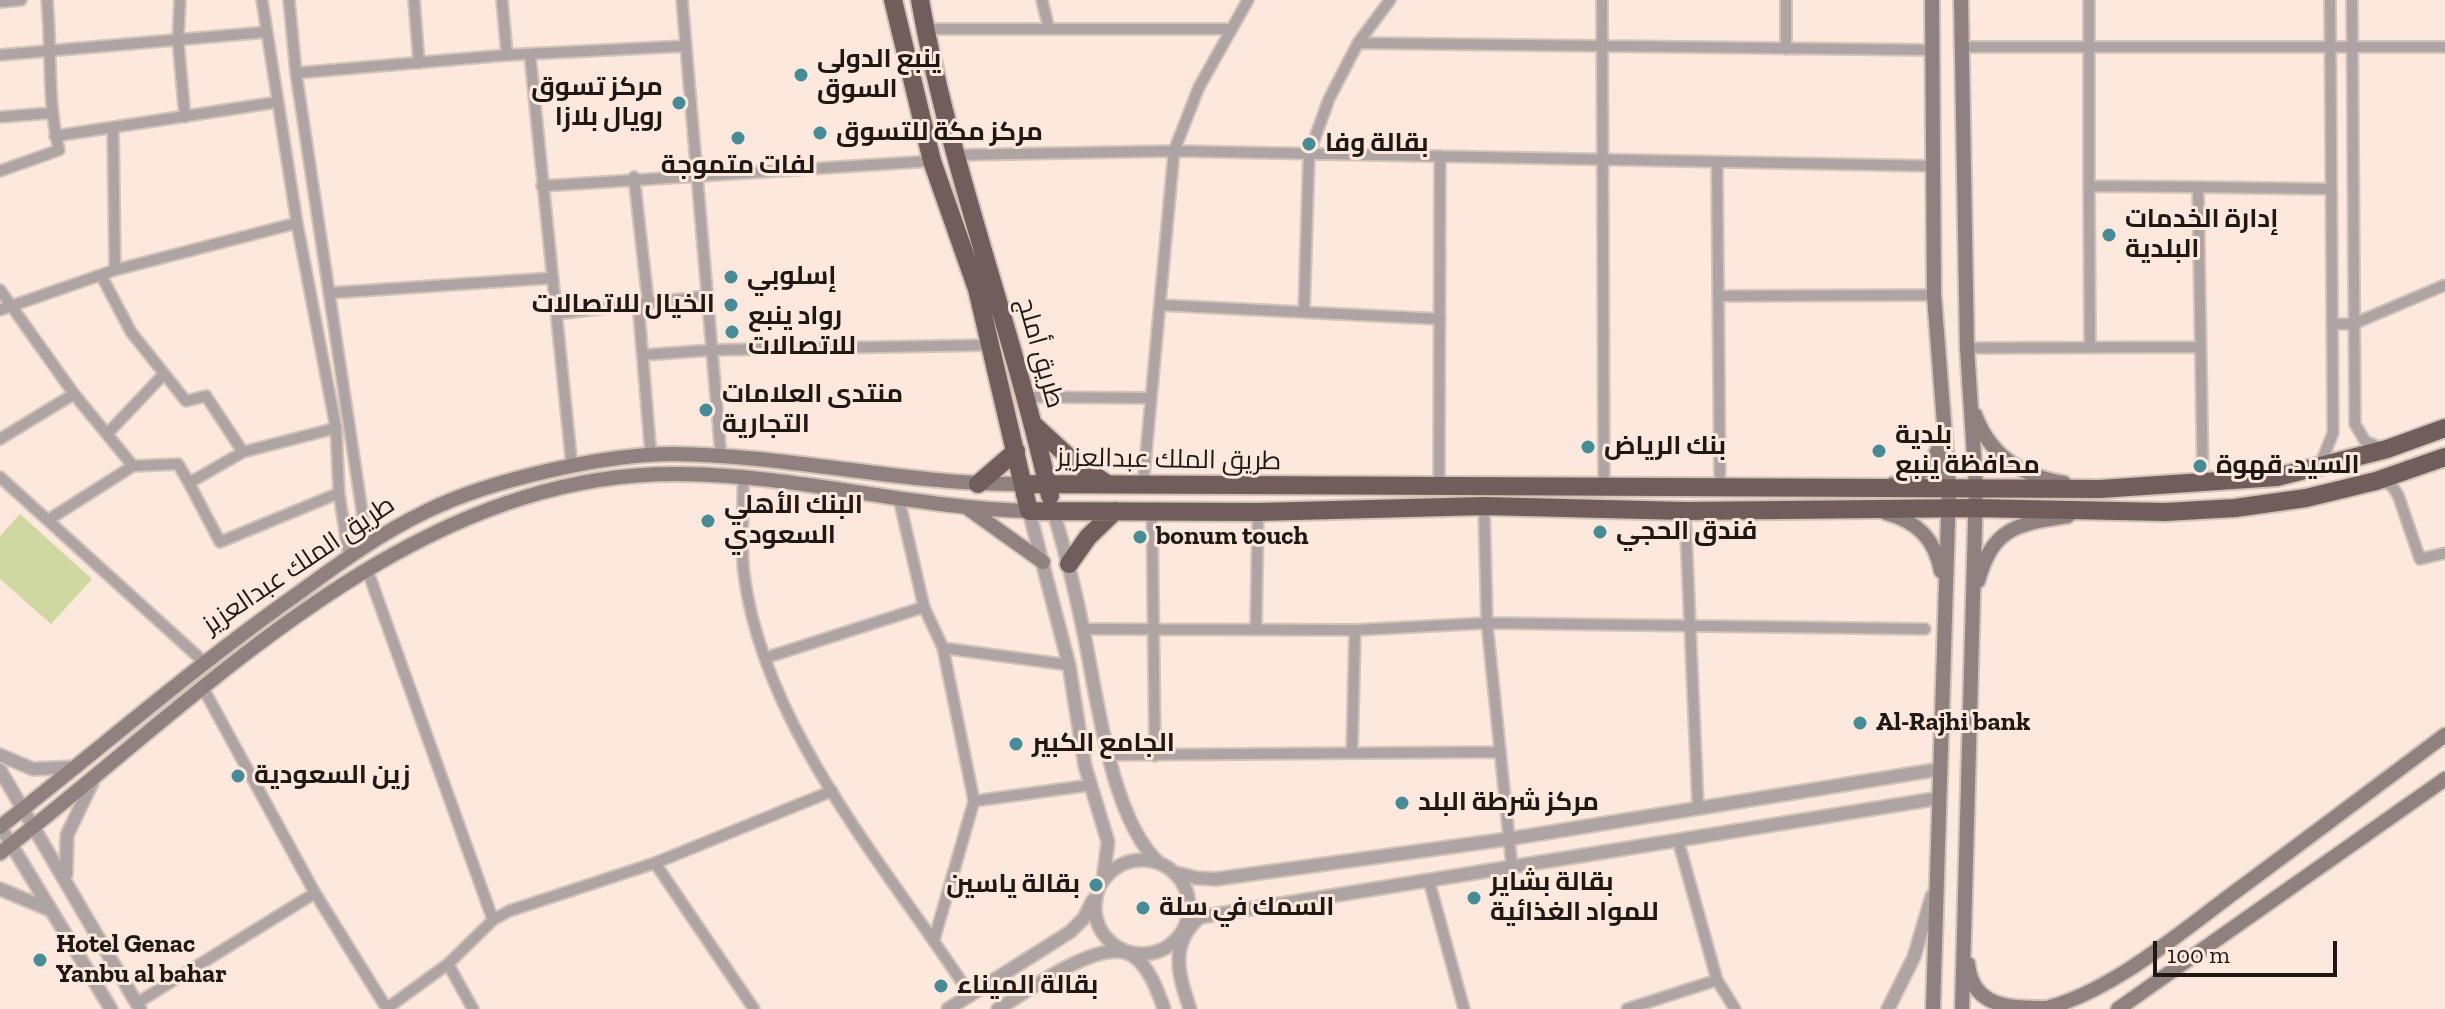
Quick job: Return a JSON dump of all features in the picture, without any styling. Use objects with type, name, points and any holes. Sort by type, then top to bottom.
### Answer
[{"type":"highway","name":"طريق أملج","points":[[893,0],[932,161],[977,289],[1029,511]]},
{"type":"highway","name":"طريق أملج","points":[[920,0],[955,155],[1034,425],[1053,510]]},
{"type":"highway","points":[[1034,425],[1072,460],[1107,484]]},
{"type":"highway","name":"طريق الملك عبدالعزيز","points":[[1023,484],[1439,489],[1976,486],[2100,489],[2203,485],[2277,477],[2316,468],[2387,449],[2445,428]]},
{"type":"highway","points":[[978,484],[1016,451]]},
{"type":"highway","name":"طريق الملك عبدالعزيز","points":[[1053,510],[1152,513],[1484,506],[1685,511],[2235,508],[2306,498],[2376,481],[2445,457]]},
{"type":"highway","points":[[1029,511],[1053,510]]},
{"type":"highway","points":[[1069,564],[1088,537],[1115,511]]},
{"type":"main road","points":[[1932,0],[1934,295],[1949,487],[1933,1009]]},
{"type":"main road","points":[[1961,0],[1967,348],[1976,486],[1962,1009]]},
{"type":"main road","points":[[1970,403],[1990,444],[2021,472],[2100,489]]},
{"type":"main road","points":[[1860,488],[1900,483],[1928,468],[1940,445],[1942,419]]},
{"type":"main road","name":"طريق الملك عبدالعزيز","points":[[0,826],[204,662],[367,544],[430,509],[496,486],[572,467],[651,456],[721,456],[978,484],[1023,484]]},
{"type":"main road","name":"طريق الملك عبدالعزيز","points":[[6,849],[93,781],[203,688],[367,569],[431,533],[527,497],[630,476],[743,476],[969,509],[1029,511]]},
{"type":"main road","points":[[969,509],[1043,562]]},
{"type":"main road","points":[[1866,509],[1900,517],[1925,533],[1938,555],[1946,600]]},
{"type":"main road","points":[[1972,601],[1988,551],[2003,533],[2027,523],[2100,510]]},
{"type":"main road","points":[[1964,919],[1969,974],[1981,996],[2008,1008],[2044,1009],[2102,984],[2183,931],[2445,735]]},
{"type":"main road","points":[[2118,1009],[2445,779]]},
{"type":"street","points":[[0,2],[21,0]]},
{"type":"street","points":[[0,171],[59,150],[50,113],[52,50],[47,0]]},
{"type":"street","points":[[180,0],[178,40],[185,117]]},
{"type":"street","points":[[262,0],[297,223],[336,428],[339,493],[349,557]]},
{"type":"street","points":[[289,0],[296,73],[367,544]]},
{"type":"street","points":[[414,0],[419,63]]},
{"type":"street","points":[[502,0],[507,55]]},
{"type":"street","points":[[682,0],[721,456]]},
{"type":"street","points":[[1042,0],[1049,29]]},
{"type":"street","points":[[1143,486],[1174,151],[1199,87],[1248,0]]},
{"type":"street","points":[[1304,312],[1309,154],[1329,99],[1358,43],[1390,0]]},
{"type":"street","points":[[1602,0],[1604,488]]},
{"type":"street","points":[[1786,0],[1786,49]]},
{"type":"street","points":[[2089,0],[2090,345]]},
{"type":"street","points":[[2316,468],[2331,446],[2333,411],[2330,0]]},
{"type":"street","points":[[2352,0],[2354,409],[2359,434],[2375,447],[2387,449]]},
{"type":"street","points":[[926,29],[1229,29]]},
{"type":"street","points":[[0,55],[267,32]]},
{"type":"street","points":[[1358,43],[1932,50]]},
{"type":"street","points":[[296,73],[507,55],[686,46]]},
{"type":"street","points":[[1962,47],[2445,47]]},
{"type":"street","points":[[530,55],[572,467]]},
{"type":"street","points":[[55,136],[278,102]]},
{"type":"street","points":[[0,117],[50,113]]},
{"type":"street","points":[[113,127],[115,270]]},
{"type":"street","points":[[955,155],[1174,151],[1933,166]]},
{"type":"street","points":[[1439,489],[1440,156]]},
{"type":"street","points":[[542,186],[634,177],[932,161]]},
{"type":"street","points":[[1717,162],[1720,489]]},
{"type":"street","points":[[634,177],[651,456]]},
{"type":"street","points":[[2089,186],[2331,189]]},
{"type":"street","points":[[2198,187],[2203,485]]},
{"type":"street","points":[[4,307],[115,270],[297,223]]},
{"type":"street","points":[[101,275],[131,332],[164,374],[186,401],[206,396],[243,452]]},
{"type":"street","points":[[329,293],[552,278]]},
{"type":"street","points":[[2332,324],[2353,324],[2445,285]]},
{"type":"street","points":[[0,290],[4,307],[133,466]]},
{"type":"street","points":[[1719,296],[1934,295]]},
{"type":"street","points":[[556,314],[643,301],[707,296]]},
{"type":"street","points":[[1160,305],[1440,319]]},
{"type":"street","points":[[643,355],[712,350],[991,345]]},
{"type":"street","points":[[1967,348],[2090,345],[2200,347]]},
{"type":"street","points":[[107,434],[164,374]]},
{"type":"street","points":[[0,439],[74,394]]},
{"type":"street","points":[[1026,397],[1151,398]]},
{"type":"street","points":[[2333,411],[2354,409]]},
{"type":"street","points":[[189,483],[243,452],[336,428]]},
{"type":"street","points":[[48,520],[133,466],[178,464],[220,542],[339,493]]},
{"type":"street","points":[[743,476],[744,573],[765,658],[792,722],[832,791],[971,996]]},
{"type":"street","points":[[0,477],[204,662]]},
{"type":"street","points":[[2376,481],[2385,482],[2398,495],[2420,559],[2445,553]]},
{"type":"street","points":[[899,499],[924,607],[943,648],[974,801],[934,940]]},
{"type":"street","points":[[1484,506],[1487,623],[1512,867]]},
{"type":"street","points":[[1053,510],[1069,564],[1109,755],[1135,833],[1144,849],[1173,872],[1216,879],[1508,839],[1941,769]]},
{"type":"street","points":[[948,1009],[1070,932],[1084,918],[1103,880],[1108,842],[1091,785],[1069,665],[1029,511]]},
{"type":"street","points":[[1685,511],[1698,806]]},
{"type":"street","points":[[1256,629],[1258,512]]},
{"type":"street","points":[[1152,513],[1151,629],[1155,756]]},
{"type":"street","points":[[367,569],[493,920]]},
{"type":"street","points":[[765,658],[924,607]]},
{"type":"street","points":[[1083,629],[1355,630],[1487,623],[1925,629]]},
{"type":"street","points":[[1352,752],[1355,630]]},
{"type":"street","points":[[943,648],[1069,665]]},
{"type":"street","points":[[203,688],[315,893],[386,1009],[448,964],[493,920],[509,911],[655,863],[832,791]]},
{"type":"street","points":[[1109,755],[1498,752]]},
{"type":"street","points":[[0,755],[33,769],[77,767]]},
{"type":"street","points":[[0,770],[138,1006],[315,893]]},
{"type":"street","points":[[70,889],[63,864],[67,835],[93,781]]},
{"type":"street","points":[[974,801],[1091,785]]},
{"type":"street","points":[[998,1009],[1087,958],[1108,951],[1159,951],[1200,917],[1218,912],[1940,798]]},
{"type":"street","points":[[0,826],[6,849],[111,1009]]},
{"type":"street","points":[[1678,840],[1717,980],[1735,1009]]},
{"type":"street","points":[[1103,880],[1128,862],[1159,863]]},
{"type":"street","points":[[1888,1009],[1914,957],[1928,918],[1938,862]]},
{"type":"street","points":[[655,863],[754,1009]]},
{"type":"street","points":[[1173,872],[1189,900],[1188,917],[1182,932],[1180,979],[1190,1009]]},
{"type":"street","points":[[1429,881],[1464,1009]]},
{"type":"street","points":[[0,889],[48,909]]},
{"type":"street","points":[[1096,893],[1097,923],[1115,946],[1129,953],[1156,986],[1164,1009]]},
{"type":"street","points":[[448,964],[473,1009]]},
{"type":"street","points":[[1627,1009],[1717,980]]},
{"type":"green space","points":[[20,514],[92,579],[51,624],[0,579],[0,536]]},
{"type":"place","name":"ينبع الدولى السوق","points":[[801,75]]},
{"type":"place","name":"مركز تسوق رويال بلازا","points":[[679,103]]},
{"type":"place","name":"مركز مكة للتسوق","points":[[820,133]]},
{"type":"place","name":"لفات متموجة","points":[[738,138]]},
{"type":"place","name":"بقالة وفا","points":[[1309,144]]},
{"type":"place","name":"إدارة الخدمات البلدية","points":[[2109,235]]},
{"type":"place","name":"إسلوبي","points":[[731,277]]},
{"type":"place","name":"الخيال للاتصالات","points":[[731,305]]},
{"type":"place","name":"رواد ينبع للاتصالات","points":[[732,332]]},
{"type":"place","name":"منتدى العلامات التجارية","points":[[706,410]]},
{"type":"place","name":"بنك الرياض","points":[[1588,447]]},
{"type":"place","name":"بلدية محافظة ينبع","points":[[1879,451]]},
{"type":"place","name":"السيد. قهوة","points":[[2200,466]]},
{"type":"place","name":"البنك الأهلي السعودي","points":[[708,521]]},
{"type":"place","name":"فندق الحجي","points":[[1600,532]]},
{"type":"place","name":"bonum touch","points":[[1140,537]]},
{"type":"place","name":"Al-Rajhi bank","points":[[1860,723]]},
{"type":"place","name":"الجامع الكبير","points":[[1016,744]]},
{"type":"place","name":"زين السعودية","points":[[238,776]]},
{"type":"place","name":"مركز شرطة البلد","points":[[1402,803]]},
{"type":"place","name":"بقالة ياسين","points":[[1096,885]]},
{"type":"place","name":"بقالة بشاير للمواد الغذائية","points":[[1474,898]]},
{"type":"place","name":"السمك في سلة","points":[[1143,908]]},
{"type":"place","name":"Hotel Genac Yanbu al bahar","points":[[40,960]]},
{"type":"place","name":"بقالة الميناء","points":[[941,986]]}]
